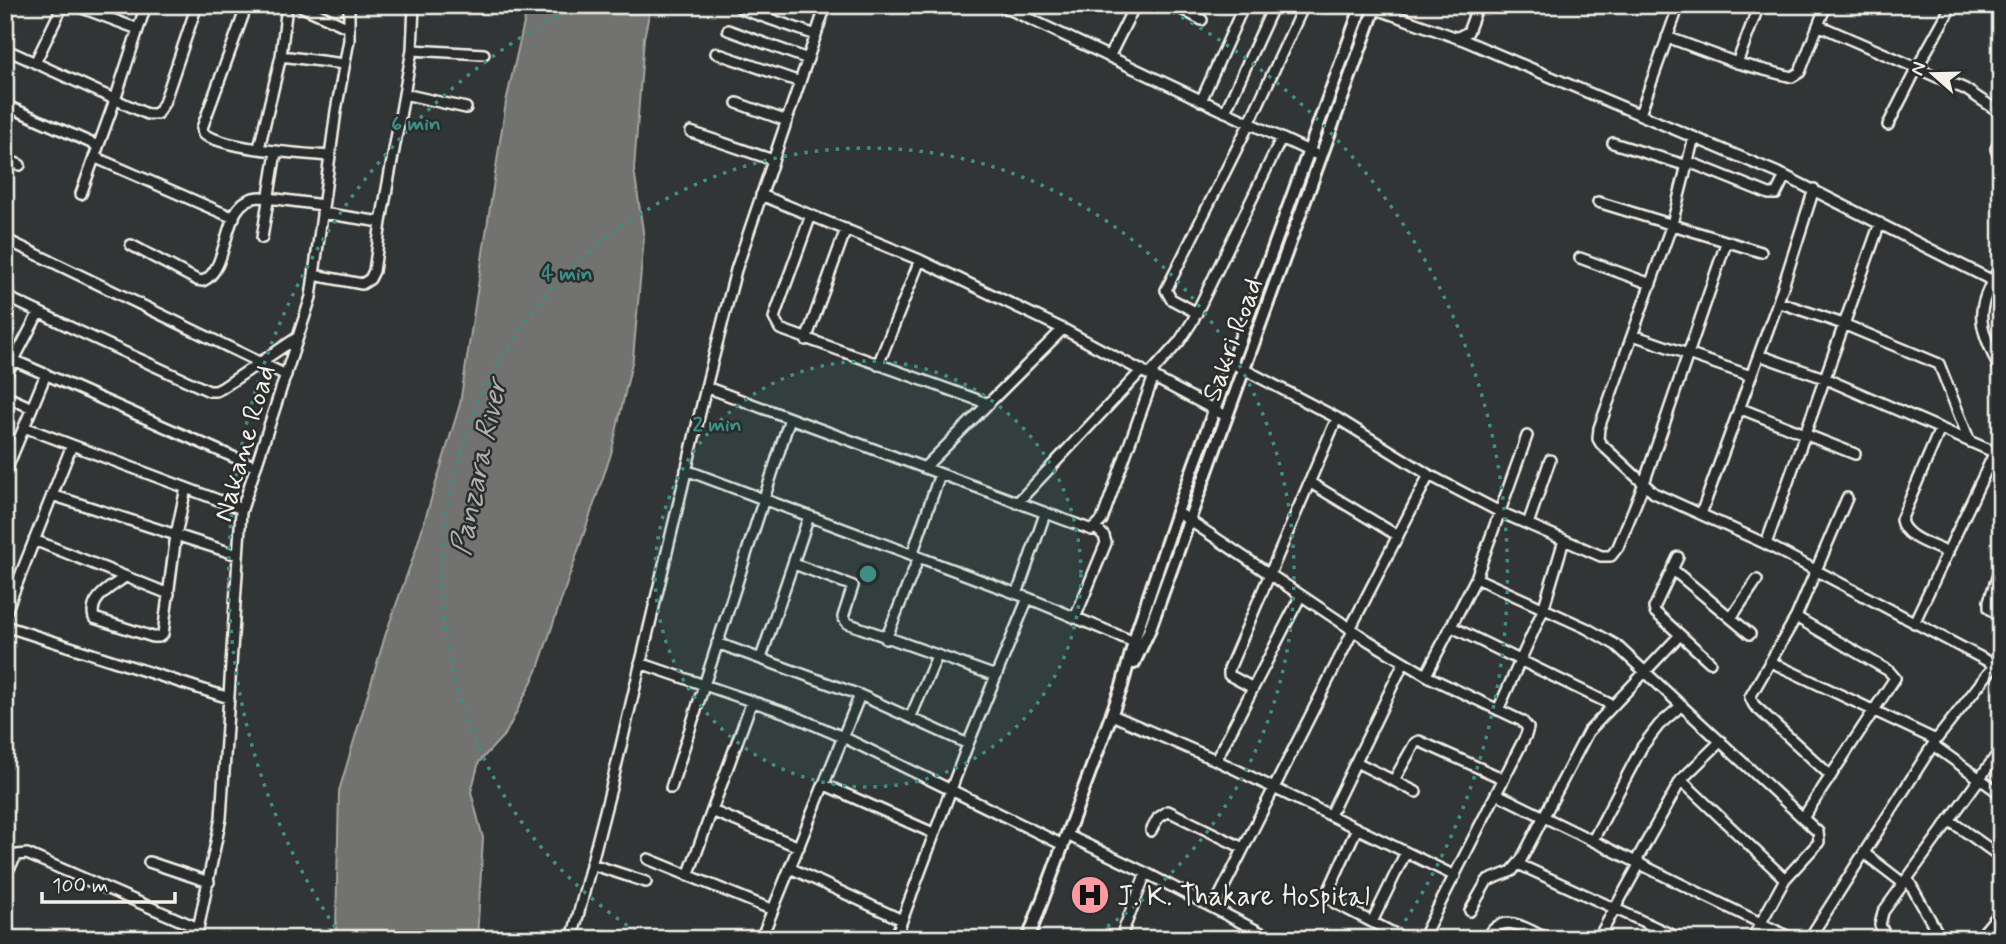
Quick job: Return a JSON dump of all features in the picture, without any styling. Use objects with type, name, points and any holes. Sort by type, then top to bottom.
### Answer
[{"type":"main road","name":"Sakri Road","points":[[1028,939],[1122,687],[1177,512],[1309,151],[1370,6]]},
{"type":"main road","name":"Sakri Road","points":[[1122,687],[1149,631],[1323,158],[1370,6]]},
{"type":"street","points":[[35,63],[62,5]]},
{"type":"street","points":[[74,5],[138,29]]},
{"type":"street","points":[[81,194],[146,5]]},
{"type":"street","points":[[5,49],[147,114],[157,114],[161,110],[197,5]]},
{"type":"street","points":[[247,5],[202,131],[206,136],[275,152],[330,156]]},
{"type":"street","points":[[259,148],[281,57],[287,5]]},
{"type":"street","points":[[298,5],[349,28]]},
{"type":"street","name":"Nakane Road","points":[[196,939],[221,818],[242,509],[311,298],[349,28],[349,5]]},
{"type":"street","points":[[314,275],[362,284],[370,279],[377,260],[380,222],[412,50],[414,5]]},
{"type":"street","points":[[737,5],[744,10],[816,35]]},
{"type":"street","points":[[572,939],[737,270],[826,8],[811,5]]},
{"type":"street","points":[[1000,5],[1323,158]]},
{"type":"street","points":[[1025,17],[1031,5]]},
{"type":"street","points":[[1109,57],[1135,5]]},
{"type":"street","points":[[1174,5],[1202,20]]},
{"type":"street","points":[[1201,101],[1244,5]]},
{"type":"street","points":[[1225,113],[1275,5]]},
{"type":"street","points":[[1197,313],[1171,299],[1166,290],[1249,124],[1304,5]]},
{"type":"street","points":[[1462,39],[1468,32],[1478,5]]},
{"type":"street","points":[[1640,114],[1679,5]]},
{"type":"street","points":[[1737,64],[1759,5]]},
{"type":"street","points":[[1667,37],[1737,64],[1792,77],[1800,72],[1826,5]]},
{"type":"street","points":[[1888,125],[1952,5]]},
{"type":"street","points":[[1370,6],[1462,39],[1785,176],[1996,283]]},
{"type":"street","points":[[1818,25],[1974,94],[2001,113]]},
{"type":"street","points":[[728,30],[808,59]]},
{"type":"street","points":[[412,50],[484,54]]},
{"type":"street","points":[[716,53],[800,82]]},
{"type":"street","points":[[281,57],[344,64]]},
{"type":"street","points":[[404,94],[466,108]]},
{"type":"street","points":[[737,103],[787,121]]},
{"type":"street","points":[[5,105],[98,146]]},
{"type":"street","points":[[691,132],[773,160]]},
{"type":"street","points":[[1694,137],[1672,224],[1598,439],[1643,486],[1666,499],[1766,544],[1914,623],[1998,661],[1935,743],[1809,939]]},
{"type":"street","points":[[1017,503],[1179,342],[1197,313],[1281,139]]},
{"type":"street","points":[[2001,139],[1996,149],[2001,161]]},
{"type":"street","points":[[1613,142],[1688,164],[1769,194],[1779,192],[1785,176]]},
{"type":"street","points":[[262,238],[275,152]]},
{"type":"street","points":[[94,157],[234,218]]},
{"type":"street","points":[[5,159],[20,165]]},
{"type":"street","points":[[1701,514],[1778,302],[1814,189]]},
{"type":"street","points":[[761,195],[920,260],[1063,328],[1226,416]]},
{"type":"street","points":[[131,245],[197,281],[203,281],[213,274],[234,218],[244,200],[251,197],[269,198],[380,222]]},
{"type":"street","points":[[1598,202],[1760,252]]},
{"type":"street","points":[[811,215],[774,317],[780,330],[989,404]]},
{"type":"street","points":[[1766,544],[1880,223]]},
{"type":"street","points":[[807,340],[846,229]]},
{"type":"street","points":[[5,239],[286,375]]},
{"type":"street","points":[[1232,363],[1337,418],[1429,475],[1500,512],[1601,556],[1611,556],[1618,547],[1643,486],[1726,243]]},
{"type":"street","points":[[1580,258],[1651,284]]},
{"type":"street","points":[[878,365],[920,260]]},
{"type":"street","points":[[2001,266],[1996,283],[1983,305],[1981,326],[2001,373]]},
{"type":"street","points":[[5,296],[209,391],[222,388],[298,337]]},
{"type":"street","points":[[1778,302],[1843,324],[1939,364],[1970,442]]},
{"type":"street","points":[[5,377],[39,312]]},
{"type":"street","points":[[924,468],[1063,328]]},
{"type":"street","points":[[1633,335],[1751,376]]},
{"type":"street","points":[[1759,355],[1824,378],[1994,453]]},
{"type":"street","points":[[13,360],[256,467]]},
{"type":"street","points":[[706,387],[1087,529],[1096,528],[1102,520],[1149,373]]},
{"type":"street","points":[[5,473],[8,456],[24,427],[46,374]]},
{"type":"street","points":[[5,396],[32,408]]},
{"type":"street","points":[[1738,408],[1855,454]]},
{"type":"street","points":[[671,788],[790,418]]},
{"type":"street","points":[[1253,688],[1229,675],[1228,669],[1337,418]]},
{"type":"street","points":[[24,427],[242,509]]},
{"type":"street","points":[[1940,429],[1901,520],[1908,533],[1948,553]]},
{"type":"street","points":[[1426,675],[1476,578],[1527,436]]},
{"type":"street","points":[[1914,623],[2001,439]]},
{"type":"street","points":[[5,614],[72,445]]},
{"type":"street","points":[[1528,524],[1550,460]]},
{"type":"street","points":[[686,470],[1028,598],[1134,642]]},
{"type":"street","points":[[886,639],[916,556],[940,474]]},
{"type":"street","points":[[1214,907],[1429,475]]},
{"type":"street","points":[[1309,482],[1398,536]]},
{"type":"street","points":[[125,577],[98,598],[92,613],[97,621],[153,638],[159,637],[163,634],[176,535],[186,488]]},
{"type":"street","points":[[52,495],[238,555]]},
{"type":"street","points":[[1830,776],[1751,701],[1752,693],[1796,617],[1846,498]]},
{"type":"street","points":[[1177,512],[1351,630],[1426,675],[1522,721],[1528,728],[1423,939]]},
{"type":"street","points":[[1017,594],[1045,514]]},
{"type":"street","points":[[761,658],[810,516]]},
{"type":"street","points":[[1075,618],[1107,543],[1096,528]]},
{"type":"street","points":[[34,540],[169,594]]},
{"type":"street","points":[[1499,710],[1543,610],[1564,540]]},
{"type":"street","points":[[1678,557],[1654,608],[1710,663]]},
{"type":"street","points":[[794,564],[849,583],[852,589],[843,620],[852,626],[996,676]]},
{"type":"street","points":[[2001,566],[1989,608],[2001,614]]},
{"type":"street","points":[[1672,569],[1750,634]]},
{"type":"street","points":[[1476,578],[1586,628],[1616,645],[1818,832],[1819,842],[1785,879],[1752,939]]},
{"type":"street","points":[[1731,618],[1757,580]]},
{"type":"street","points":[[5,581],[16,585]]},
{"type":"street","points":[[1216,760],[1300,597]]},
{"type":"street","points":[[895,939],[933,833],[1028,598]]},
{"type":"street","points":[[1796,617],[1894,674],[1892,684],[1875,711],[1803,818]]},
{"type":"street","points":[[5,626],[229,698]]},
{"type":"street","points":[[1452,627],[1612,705]]},
{"type":"street","points":[[1471,911],[1487,881],[1513,871],[1518,864],[1588,732],[1680,635]]},
{"type":"street","points":[[716,643],[860,695],[968,744]]},
{"type":"street","points":[[911,716],[937,656]]},
{"type":"street","points":[[1331,815],[1404,662]]},
{"type":"street","points":[[1771,662],[1875,711],[1935,743],[2001,794]]},
{"type":"street","points":[[640,663],[752,701],[845,738],[1065,840],[1146,873],[1273,939]]},
{"type":"street","points":[[761,939],[845,738],[860,695]]},
{"type":"street","points":[[688,876],[752,701]]},
{"type":"street","points":[[1592,840],[1642,747],[1659,725],[1682,705]]},
{"type":"street","points":[[1112,715],[1216,760],[1455,876]]},
{"type":"street","points":[[1394,780],[1419,741],[1504,779]]},
{"type":"street","points":[[1598,939],[1681,780],[1721,741]]},
{"type":"street","points":[[1887,939],[1880,918],[2001,749]]},
{"type":"street","points":[[1356,762],[1416,792]]},
{"type":"street","points":[[1681,780],[1785,879]]},
{"type":"street","points":[[825,785],[933,833]]},
{"type":"street","points":[[1497,794],[1793,939]]},
{"type":"street","points":[[712,811],[799,847]]},
{"type":"street","points":[[1151,831],[1158,818],[1168,811],[1243,848]]},
{"type":"street","points":[[1949,820],[2001,857]]},
{"type":"street","points":[[1357,828],[1329,890],[1329,897],[1335,903],[1405,939]]},
{"type":"street","points":[[1371,922],[1406,852]]},
{"type":"street","points":[[1864,853],[1905,881],[1941,939]]},
{"type":"street","points":[[5,875],[17,855],[27,854],[198,928]]},
{"type":"street","points":[[648,859],[773,910]]},
{"type":"street","points":[[149,862],[209,882]]},
{"type":"street","points":[[591,864],[646,883]]},
{"type":"street","points":[[1518,864],[1681,939]]},
{"type":"street","points":[[790,868],[902,920]]},
{"type":"street","points":[[1124,938],[1146,873]]},
{"type":"street","points":[[1978,939],[1997,916],[2001,916]]},
{"type":"street","points":[[1487,939],[1490,931],[1498,924],[1507,922],[1516,923],[1547,939]]},
{"type":"street","points":[[1246,939],[1251,927]]},
{"type":"water","name":"Panzara River","points":[[528,5],[651,5],[644,38],[634,169],[644,238],[633,358],[611,454],[537,671],[506,733],[479,762],[471,792],[483,838],[477,939],[333,939],[336,928],[339,791],[386,633],[415,552],[460,404],[506,102]]},
{"type":"place","name":"J. K. Thakare Hospital","points":[[1090,895]]}]
